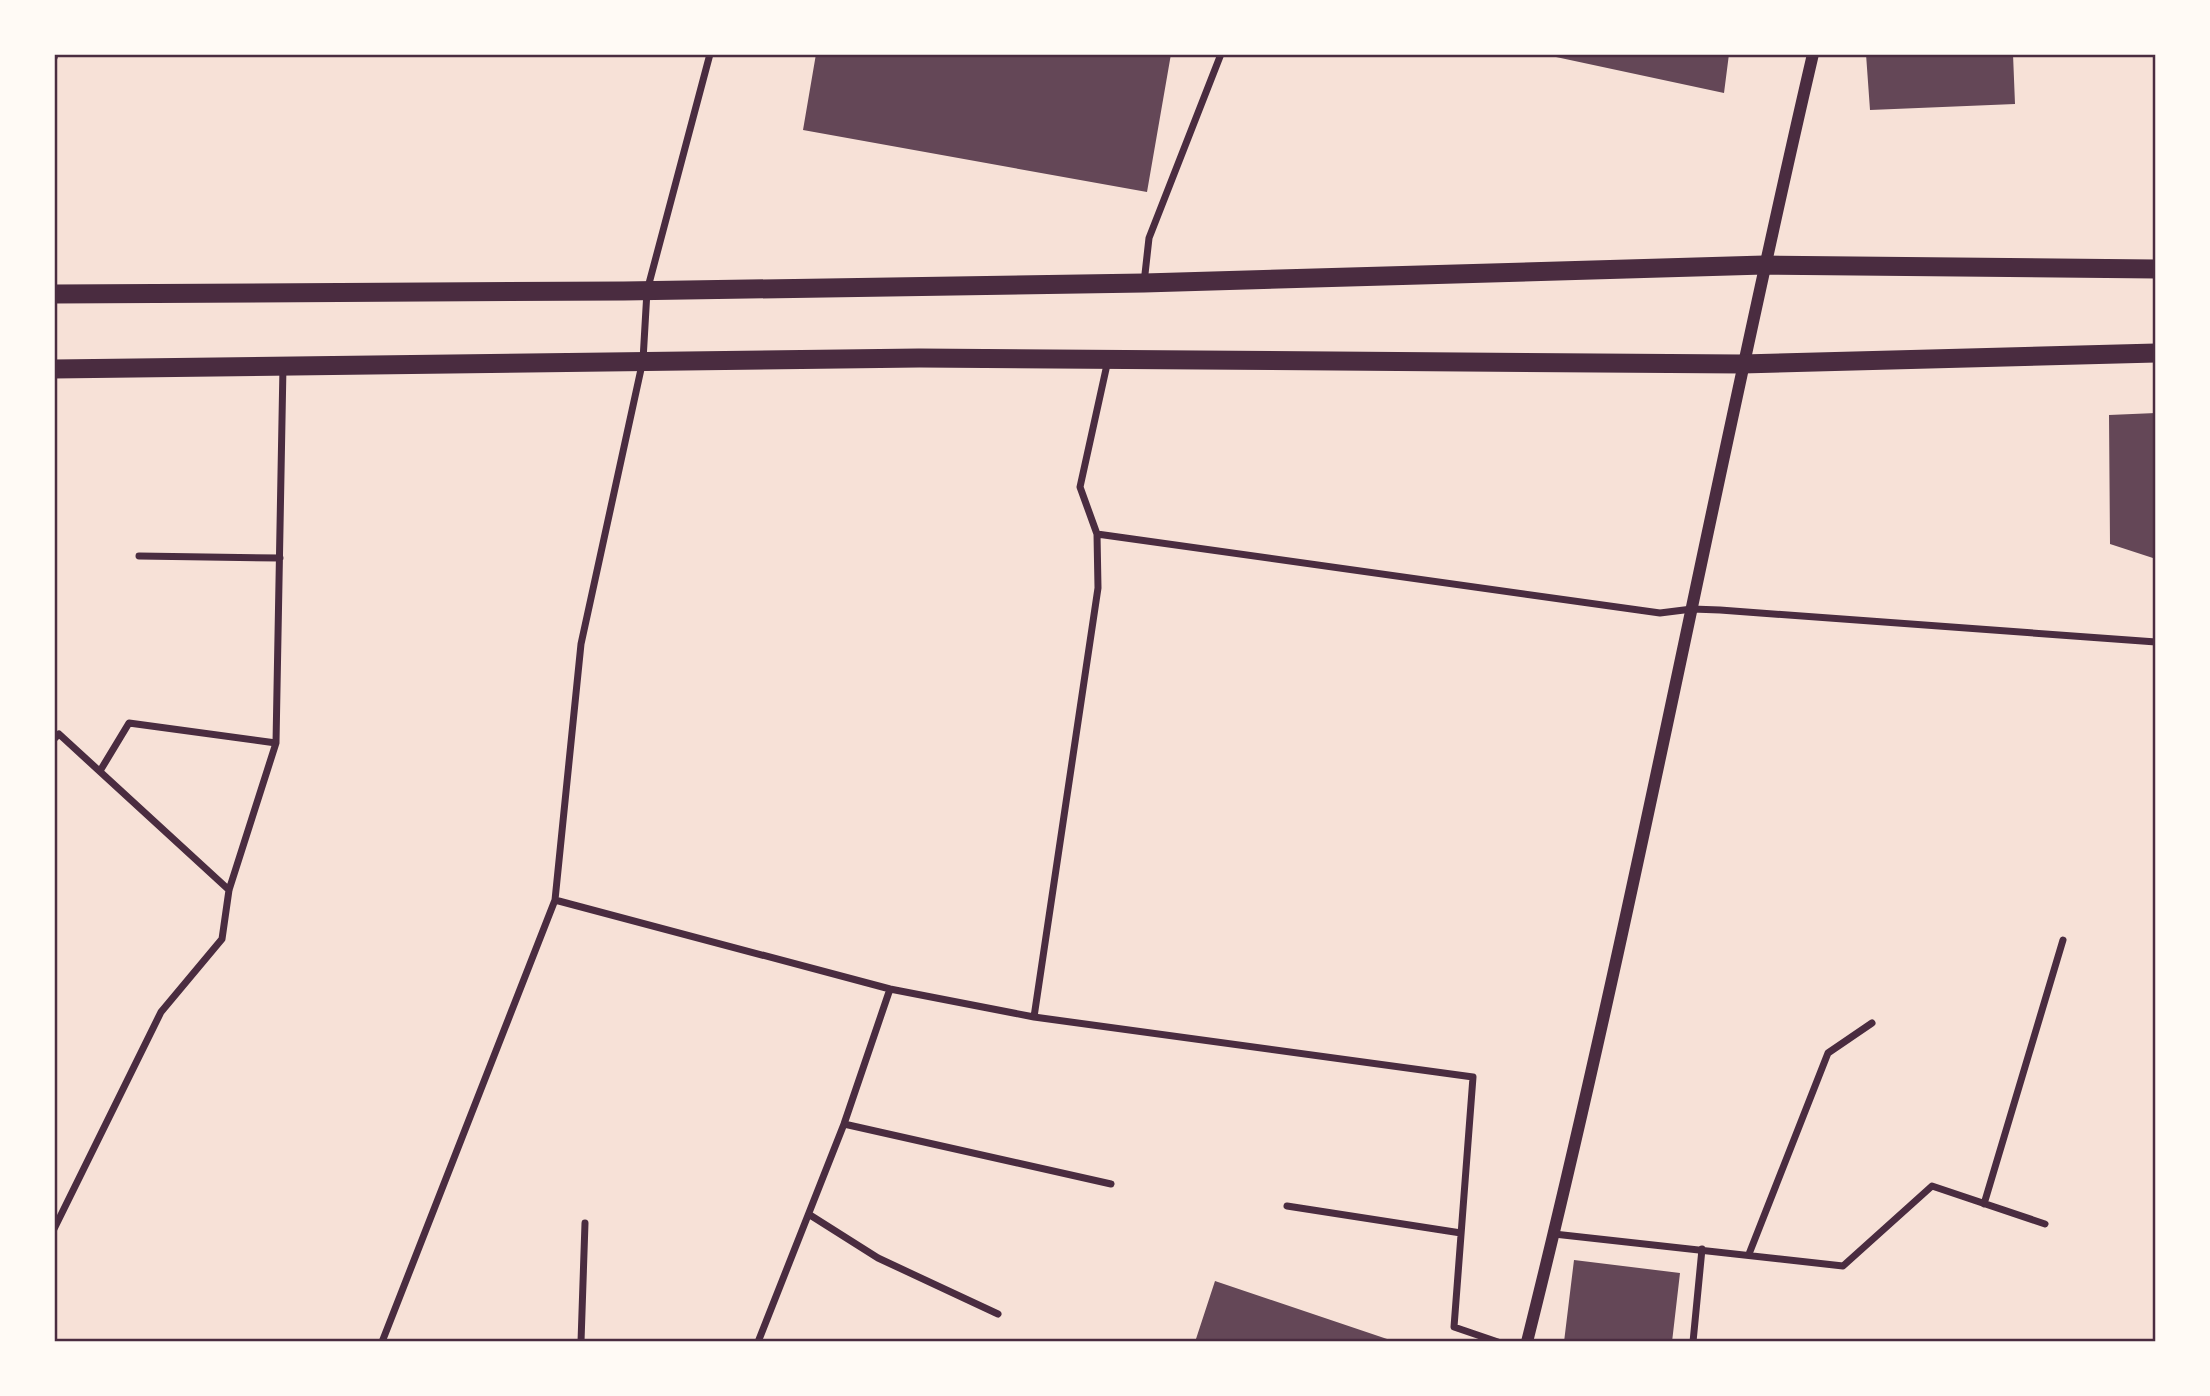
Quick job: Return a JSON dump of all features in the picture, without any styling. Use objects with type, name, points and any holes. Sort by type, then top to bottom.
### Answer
[{"type":"highway","points":[[54,294],[647,291],[1144,284],[1765,265],[2156,269]]},
{"type":"highway","points":[[54,369],[643,360],[1109,359],[1742,364],[2156,353]]},
{"type":"street","points":[[382,1342],[555,900],[581,644],[643,360],[647,291],[710,54]]},
{"type":"street","points":[[1144,284],[1149,238],[1221,54]]},
{"type":"street","points":[[1527,1342],[1554,1234],[1692,609],[1742,364],[1813,54]]},
{"type":"street","points":[[1034,1017],[1098,588],[1097,534],[1080,487],[1109,359]]},
{"type":"street","points":[[54,1229],[161,1012],[222,939],[229,890],[276,743],[283,366]]},
{"type":"street","points":[[1097,534],[1660,613],[1692,609],[2156,642]]},
{"type":"street","points":[[139,556],[280,558]]},
{"type":"street","points":[[100,771],[129,723],[276,743]]},
{"type":"street","points":[[54,739],[59,734],[229,890]]},
{"type":"street","points":[[555,900],[890,989],[1034,1017],[1473,1077],[1454,1327],[1498,1342]]},
{"type":"street","points":[[1984,1204],[2063,940]]},
{"type":"street","points":[[758,1342],[810,1215],[890,989]]},
{"type":"street","points":[[1749,1255],[1828,1053],[1872,1023]]},
{"type":"street","points":[[844,1124],[1111,1184]]},
{"type":"street","points":[[1554,1234],[1843,1266],[1932,1186],[2045,1224]]},
{"type":"street","points":[[1287,1206],[1461,1233]]},
{"type":"street","points":[[54,1208],[63,1212]]},
{"type":"street","points":[[810,1215],[878,1258],[998,1314]]},
{"type":"street","points":[[581,1342],[584,1223]]},
{"type":"street","points":[[1693,1342],[1702,1249]]},
{"type":"building","points":[[816,54],[1171,54],[1147,192],[803,130]]},
{"type":"building","points":[[1542,54],[1729,54],[1724,93]]},
{"type":"building","points":[[1866,54],[2013,54],[2015,104],[1870,110]]},
{"type":"building","points":[[2156,413],[2156,559],[2110,544],[2109,415]]},
{"type":"building","points":[[1574,1260],[1680,1273],[1672,1342],[1564,1342]]},
{"type":"building","points":[[1215,1281],[1393,1341],[1393,1342],[1195,1342]]}]
